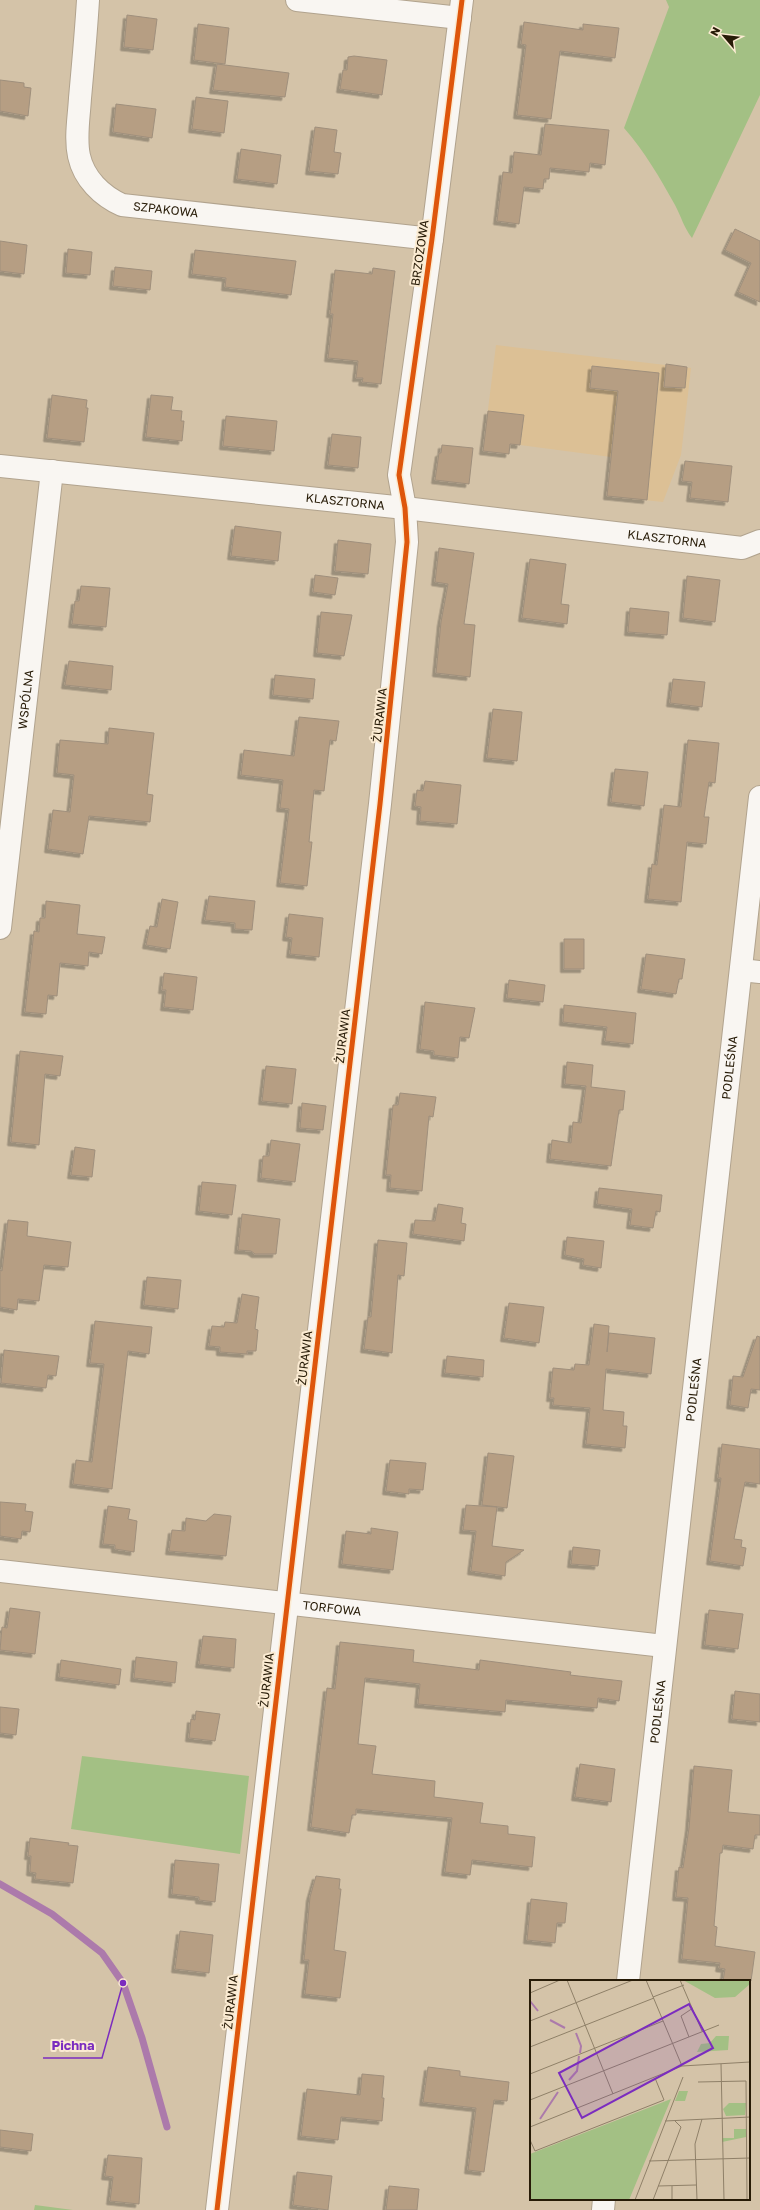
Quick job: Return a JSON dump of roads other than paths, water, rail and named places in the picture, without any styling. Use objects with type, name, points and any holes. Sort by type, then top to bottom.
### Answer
[{"type":"street","name":"SZPAKOWA","points":[[88,0],[78,129],[79,156],[86,174],[97,189],[108,199],[122,205],[432,239]]},
{"type":"street","points":[[297,0],[461,9]]},
{"type":"street","name":"BRZOZOWA","points":[[405,508],[398,475],[432,239],[461,9]]},
{"type":"street","name":"KLASZTORNA","points":[[0,466],[405,508],[742,548],[760,540]]},
{"type":"street","name":"WSPÓLNA","points":[[0,928],[52,471]]},
{"type":"street","name":"ŻURAWIA","points":[[217,2210],[286,1602],[381,796],[407,542],[405,508]]},
{"type":"street","name":"PODLEŚNA","points":[[628,1980],[664,1646],[750,971],[760,797]]},
{"type":"street","name":"TORFOWA","points":[[0,1571],[286,1602],[664,1646]]},
{"type":"street","points":[[603,2210],[604,2200]]},
{"type":"waterway","points":[[0,1884],[52,1914],[102,1953],[123,1983],[142,2038],[167,2127]]},
{"type":"place","name":"Pichna","points":[[123,1983]]}]
